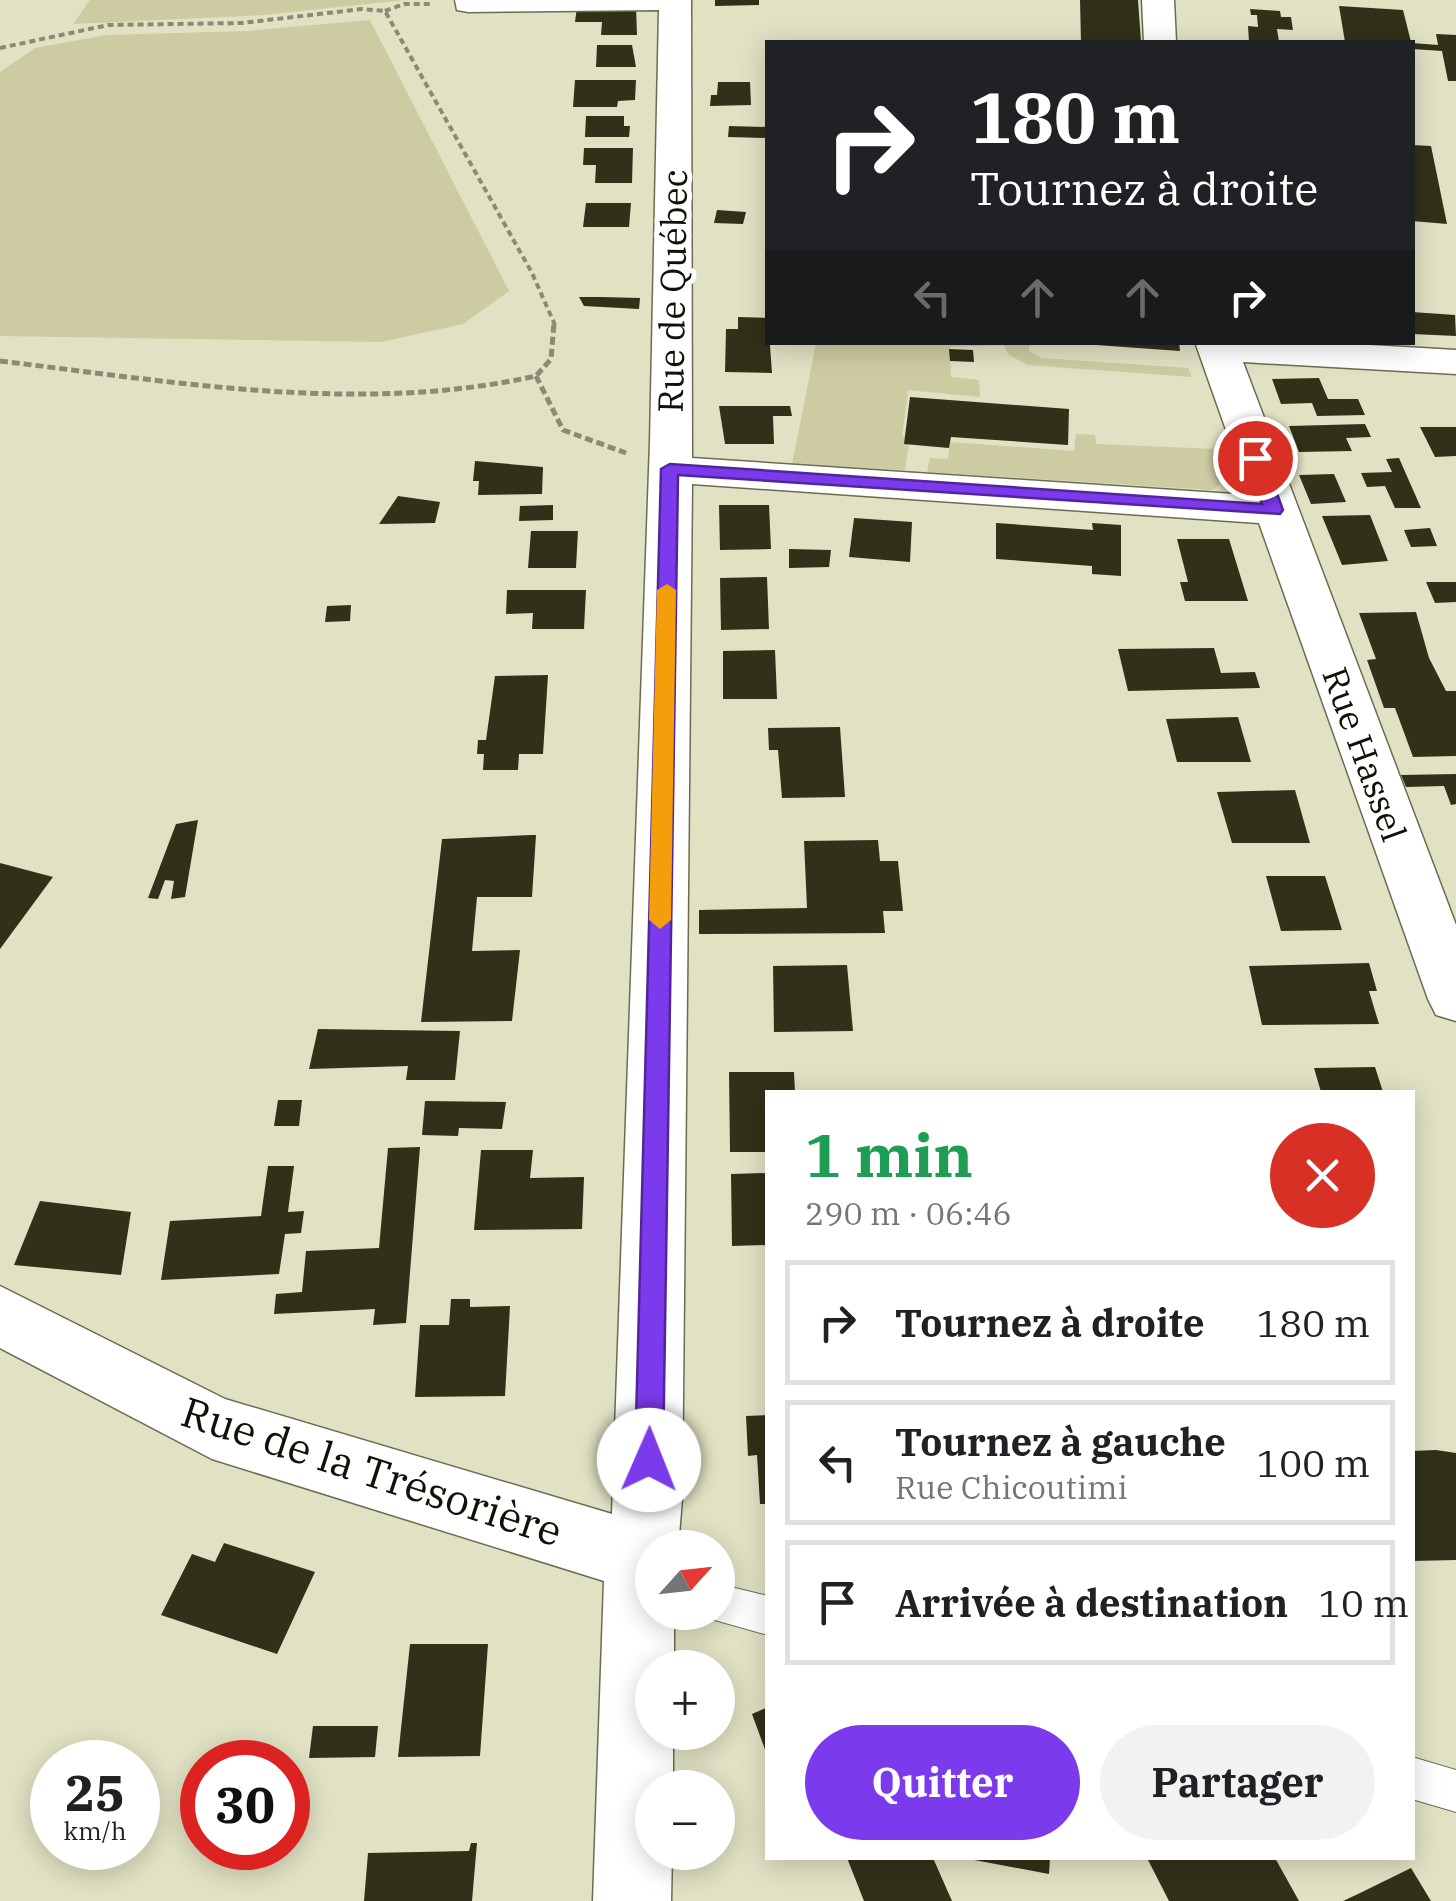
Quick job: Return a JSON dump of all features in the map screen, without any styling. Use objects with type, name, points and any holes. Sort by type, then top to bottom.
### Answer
[{"type":"street","points":[[468,4],[675,0]]},
{"type":"street","name":"Rue de Québec","points":[[647,1530],[670,456],[675,0]]},
{"type":"street","points":[[1158,0],[1160,40]]},
{"type":"street","points":[[1216,346],[1456,362]]},
{"type":"street","name":"Rue Hassel","points":[[1216,346],[1456,999]]},
{"type":"street","points":[[670,456],[1274,510]]},
{"type":"street","name":"Rue de la Trésorière","points":[[0,1315],[212,1427],[635,1573]]},
{"type":"street","name":"Rue de Québec","points":[[632,1901],[643,1630]]},
{"type":"lane","points":[[735,1607],[765,1615]]},
{"type":"lane","points":[[1415,1779],[1456,1791]]},
{"type":"path","points":[[0,48],[108,25],[242,23],[362,9],[385,11],[404,4],[468,4]]},
{"type":"path","points":[[0,361],[255,392],[400,392],[504,383],[536,376],[551,359],[556,327],[532,273],[385,11]]},
{"type":"path","points":[[536,376],[562,430],[620,454],[670,456]]},
{"type":"green space","points":[[90,0],[404,0],[264,15],[73,24]]},
{"type":"green space","points":[[370,20],[509,291],[463,324],[381,342],[0,336],[0,72],[35,48],[107,35],[247,31]]},
{"type":"green space","points":[[816,345],[1004,345],[950,347],[951,377],[979,380],[980,397],[908,390],[902,436],[910,437],[905,470],[792,464]]},
{"type":"green space","points":[[1004,345],[1029,345],[1029,351],[1042,358],[1188,368],[1192,377],[1028,365],[1009,355]]},
{"type":"green space","points":[[1076,434],[1095,435],[1096,444],[1217,449],[1227,480],[1212,490],[927,472],[930,458],[948,459],[950,442],[1074,451]]},
{"type":"building","points":[[715,0],[759,0],[759,5],[715,6]]},
{"type":"building","points":[[1080,0],[1138,0],[1141,40],[1081,40]]},
{"type":"building","points":[[1339,6],[1403,10],[1410,40],[1345,40]]},
{"type":"building","points":[[577,7],[636,7],[637,35],[601,35],[602,22],[575,22]]},
{"type":"building","points":[[1250,9],[1280,11],[1281,17],[1291,17],[1293,30],[1277,29],[1279,40],[1249,40],[1248,26],[1258,27],[1257,15],[1251,15]]},
{"type":"building","points":[[1436,34],[1456,35],[1456,81],[1448,81],[1442,51],[1415,49],[1415,43],[1438,45]]},
{"type":"building","points":[[597,45],[632,45],[636,67],[596,67]]},
{"type":"building","points":[[575,80],[636,80],[635,100],[618,101],[617,107],[573,107]]},
{"type":"building","points":[[718,82],[750,82],[751,105],[710,106],[711,95],[717,95]]},
{"type":"building","points":[[586,116],[624,116],[624,126],[630,126],[629,137],[585,137]]},
{"type":"building","points":[[729,126],[765,127],[765,138],[728,137]]},
{"type":"building","points":[[1415,145],[1431,146],[1447,224],[1415,221]]},
{"type":"building","points":[[584,148],[633,148],[632,183],[595,183],[596,165],[583,165]]},
{"type":"building","points":[[586,203],[631,203],[629,227],[583,227]]},
{"type":"building","points":[[717,210],[746,212],[743,224],[714,223]]},
{"type":"building","points":[[579,297],[640,298],[639,309],[584,306]]},
{"type":"building","points":[[1415,312],[1455,315],[1456,336],[1415,334]]},
{"type":"building","points":[[738,317],[765,318],[765,345],[770,345],[772,373],[725,372],[726,329],[738,329]]},
{"type":"building","points":[[1096,345],[1179,345],[1180,351]]},
{"type":"building","points":[[949,349],[973,350],[974,362],[950,361]]},
{"type":"building","points":[[1319,378],[1328,399],[1358,399],[1365,415],[1317,416],[1312,403],[1281,404],[1272,379]]},
{"type":"building","points":[[910,397],[1069,409],[1068,445],[951,437],[949,448],[904,444]]},
{"type":"building","points":[[719,406],[790,406],[792,416],[773,416],[774,444],[725,444]]},
{"type":"building","points":[[1365,424],[1371,437],[1346,438],[1352,451],[1299,452],[1289,426]]},
{"type":"building","points":[[1420,427],[1456,427],[1456,456],[1435,457]]},
{"type":"building","points":[[1399,458],[1421,508],[1395,508],[1385,486],[1367,487],[1361,473],[1392,472],[1386,459]]},
{"type":"building","points":[[475,461],[543,467],[542,494],[478,495],[479,481],[473,481]]},
{"type":"building","points":[[1334,474],[1346,502],[1311,504],[1299,475]]},
{"type":"building","points":[[398,496],[440,502],[435,523],[379,524]]},
{"type":"building","points":[[553,505],[553,520],[519,521],[520,506]]},
{"type":"building","points":[[719,505],[769,505],[771,549],[720,550]]},
{"type":"building","points":[[1370,515],[1388,561],[1342,565],[1322,516]]},
{"type":"building","points":[[854,518],[912,522],[910,562],[849,557]]},
{"type":"building","points":[[996,523],[1093,530],[1092,523],[1121,525],[1121,576],[1092,574],[1092,566],[996,559]]},
{"type":"building","points":[[1430,528],[1437,546],[1411,547],[1404,530]]},
{"type":"building","points":[[531,531],[578,531],[576,568],[528,568]]},
{"type":"building","points":[[1177,539],[1229,539],[1248,601],[1185,601],[1180,582],[1188,582]]},
{"type":"building","points":[[789,549],[831,550],[829,567],[789,568]]},
{"type":"building","points":[[767,577],[769,629],[721,630],[720,578]]},
{"type":"building","points":[[1426,582],[1456,582],[1456,602],[1435,603]]},
{"type":"building","points":[[507,590],[586,590],[584,629],[532,629],[533,613],[506,614]]},
{"type":"building","points":[[351,605],[350,621],[325,622],[327,606]]},
{"type":"building","points":[[1416,612],[1429,658],[1446,691],[1456,691],[1456,756],[1413,757],[1395,708],[1384,708],[1367,660],[1376,659],[1359,613]]},
{"type":"building","points":[[1214,648],[1221,673],[1255,672],[1260,688],[1128,691],[1118,649]]},
{"type":"building","points":[[775,650],[777,699],[723,699],[723,651]]},
{"type":"building","points":[[548,675],[543,754],[519,754],[518,770],[483,770],[484,754],[477,754],[478,740],[486,740],[495,676]]},
{"type":"building","points":[[1238,717],[1251,762],[1177,762],[1166,719]]},
{"type":"building","points":[[840,727],[845,797],[782,798],[778,750],[769,750],[768,728]]},
{"type":"building","points":[[1456,774],[1456,804],[1451,805],[1444,786],[1406,787],[1401,775]]},
{"type":"building","points":[[1295,790],[1310,843],[1232,843],[1217,792]]},
{"type":"building","points":[[198,820],[185,897],[171,899],[174,881],[165,880],[158,899],[148,898],[176,824]]},
{"type":"building","points":[[536,835],[532,897],[477,897],[472,951],[520,950],[512,1021],[421,1022],[442,839]]},
{"type":"building","points":[[878,840],[880,861],[898,861],[903,911],[883,911],[885,933],[699,934],[699,910],[807,908],[804,841]]},
{"type":"building","points":[[0,863],[53,877],[0,949]]},
{"type":"building","points":[[1266,876],[1325,876],[1342,930],[1281,931]]},
{"type":"building","points":[[1369,963],[1377,991],[1369,991],[1379,1024],[1262,1025],[1249,966]]},
{"type":"building","points":[[847,965],[853,1031],[774,1032],[773,966]]},
{"type":"building","points":[[318,1029],[460,1031],[455,1080],[406,1080],[408,1066],[309,1069]]},
{"type":"building","points":[[1375,1067],[1382,1090],[1320,1090],[1314,1068]]},
{"type":"building","points":[[729,1072],[794,1072],[795,1090],[765,1090],[765,1152],[730,1152]]},
{"type":"building","points":[[278,1100],[302,1100],[299,1126],[274,1126]]},
{"type":"building","points":[[425,1101],[506,1102],[502,1129],[459,1128],[458,1136],[422,1135]]},
{"type":"building","points":[[420,1147],[406,1323],[373,1325],[375,1309],[274,1314],[276,1294],[302,1292],[306,1251],[379,1248],[388,1148]]},
{"type":"building","points":[[481,1150],[533,1150],[530,1178],[584,1177],[582,1229],[474,1230]]},
{"type":"building","points":[[268,1166],[294,1166],[288,1212],[304,1211],[301,1233],[285,1234],[279,1274],[161,1280],[170,1221],[261,1216]]},
{"type":"building","points":[[765,1173],[765,1245],[732,1246],[731,1174]]},
{"type":"building","points":[[40,1201],[131,1212],[121,1275],[14,1265]]},
{"type":"building","points":[[451,1299],[470,1299],[470,1307],[510,1306],[505,1396],[415,1397],[420,1325],[449,1325]]},
{"type":"building","points":[[765,1415],[765,1504],[760,1504],[757,1455],[748,1456],[746,1416]]},
{"type":"building","points":[[1415,1451],[1456,1453],[1456,1560],[1415,1561]]},
{"type":"building","points":[[224,1543],[315,1572],[277,1654],[161,1615],[192,1554],[215,1562]]},
{"type":"building","points":[[410,1644],[488,1644],[480,1756],[398,1757]]},
{"type":"building","points":[[765,1708],[765,1750],[752,1714]]},
{"type":"building","points":[[313,1726],[378,1726],[375,1757],[310,1758]]},
{"type":"building","points":[[471,1843],[477,1843],[472,1901],[364,1901],[368,1853],[469,1851]]},
{"type":"building","points":[[848,1860],[934,1860],[952,1901],[864,1901]]},
{"type":"building","points":[[974,1860],[1050,1860],[1049,1874]]},
{"type":"building","points":[[1148,1860],[1276,1860],[1299,1901],[1169,1901]]},
{"type":"building","points":[[1411,1868],[1431,1901],[1343,1901],[1358,1894]]},
{"type":"slow traffic","points":[[660,920],[667,590]]},
{"type":"route","points":[[649,1460],[670,469],[929,490],[1274,510],[1255,458]]}]
